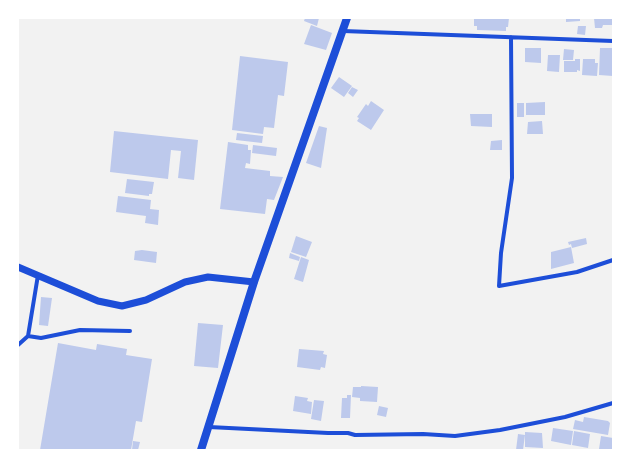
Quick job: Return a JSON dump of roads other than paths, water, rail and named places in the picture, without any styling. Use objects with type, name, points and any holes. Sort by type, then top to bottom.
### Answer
[{"type":"main road","points":[[201,450],[254,282],[347,18]]},
{"type":"street","points":[[343,31],[613,41]]},
{"type":"street","points":[[511,37],[512,178],[501,253],[499,286],[577,272],[613,260]]},
{"type":"street","points":[[18,267],[98,302],[122,306],[146,300],[185,282],[208,277],[254,282]]},
{"type":"street","points":[[18,345],[28,336],[38,275]]},
{"type":"street","points":[[28,336],[41,338],[80,330],[130,330]]},
{"type":"street","points":[[209,427],[328,433],[348,432],[355,435],[418,436],[423,434],[455,436],[515,427],[565,417],[613,403]]}]
